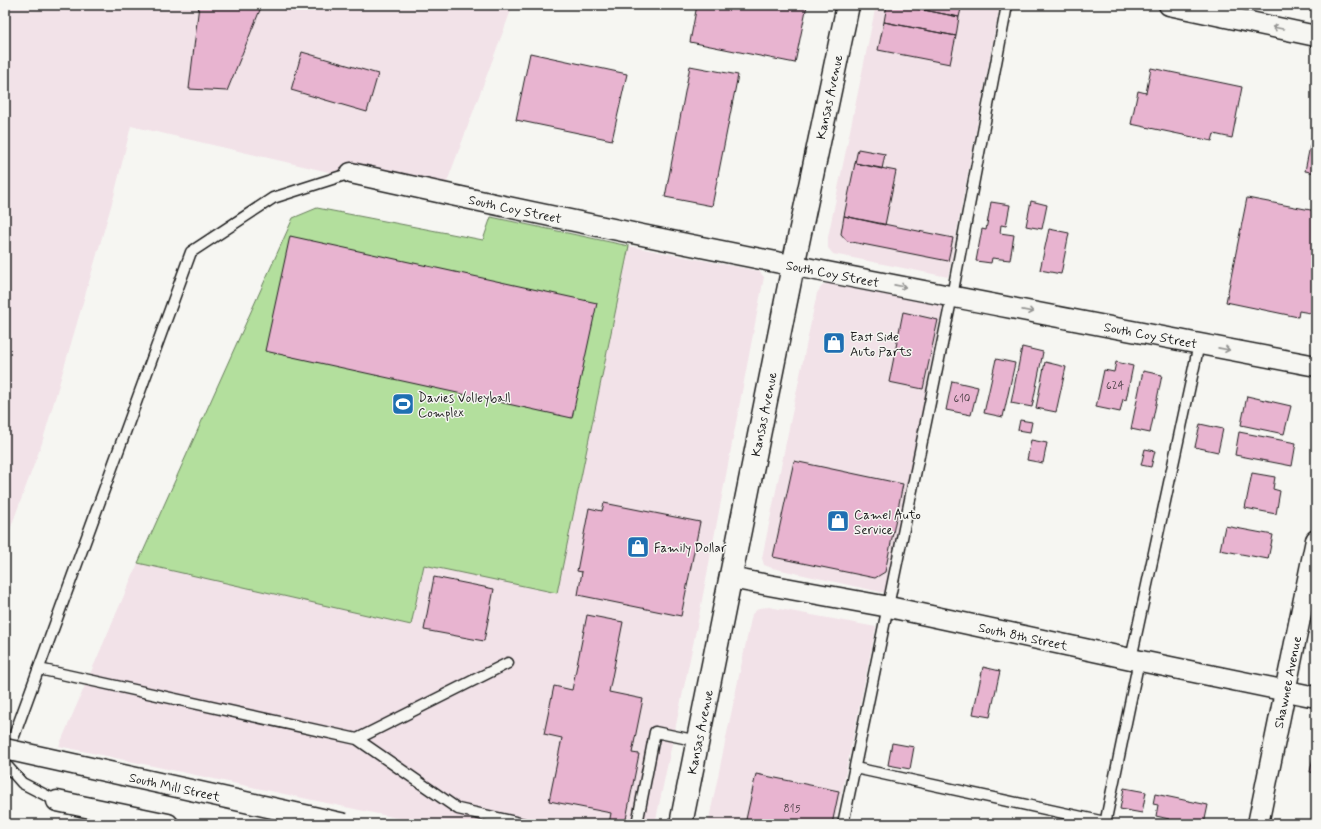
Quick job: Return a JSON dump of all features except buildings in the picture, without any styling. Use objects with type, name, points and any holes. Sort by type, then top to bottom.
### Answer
[{"type":"main road","name":"Kansas Avenue","points":[[682,824],[793,266],[848,5]]},
{"type":"street","points":[[1169,5],[1316,36]]},
{"type":"street","name":"South Coy Street","points":[[351,173],[510,208],[793,266],[1316,366]]},
{"type":"street","name":"Shawnee Avenue","points":[[1258,824],[1316,540]]},
{"type":"street","name":"South 8th Street","points":[[730,578],[889,607],[1316,697]]},
{"type":"street","name":"South Mill Street","points":[[9,751],[345,824]]},
{"type":"street","points":[[57,801],[158,823]]},
{"type":"lane","points":[[843,824],[952,296],[1007,5]]},
{"type":"lane","points":[[57,801],[22,783],[9,751],[191,252],[273,198],[351,173]]},
{"type":"lane","points":[[855,768],[1105,823],[1135,660],[1199,344]]},
{"type":"lane","points":[[357,739],[508,663]]},
{"type":"lane","points":[[39,669],[357,739],[458,809],[524,824]]},
{"type":"lane","points":[[637,824],[655,732],[698,741]]},
{"type":"shaded area","points":[[5,5],[513,5],[441,198],[131,126],[114,196],[42,443],[5,543]]},
{"type":"shaded area","points":[[876,5],[1000,5],[948,277],[833,254],[828,248],[828,237]]},
{"type":"shaded area","points":[[629,246],[759,271],[764,277],[698,621],[655,824],[425,824],[59,746],[138,563],[411,625],[424,565],[557,592]]},
{"type":"shaded area","points":[[828,283],[943,306],[885,593],[772,568],[764,565],[762,558],[817,293],[822,286]]},
{"type":"shaded area","points":[[769,607],[876,627],[835,824],[708,824],[752,614],[759,608]]},
{"type":"shaded area","points":[[60,818],[92,824],[58,824]]},
{"type":"green space","name":"Davies Volleyball Complex","points":[[317,208],[483,240],[491,217],[629,246],[557,593],[424,565],[411,625],[138,563],[293,218]]},
{"type":"place","name":"East Side Auto Parts","points":[[834,343]]},
{"type":"place","name":"Davies Volleyball Complex","points":[[403,404]]},
{"type":"place","name":"Camel Auto Service","points":[[838,521]]},
{"type":"place","name":"Family Dollar","points":[[638,547]]}]
